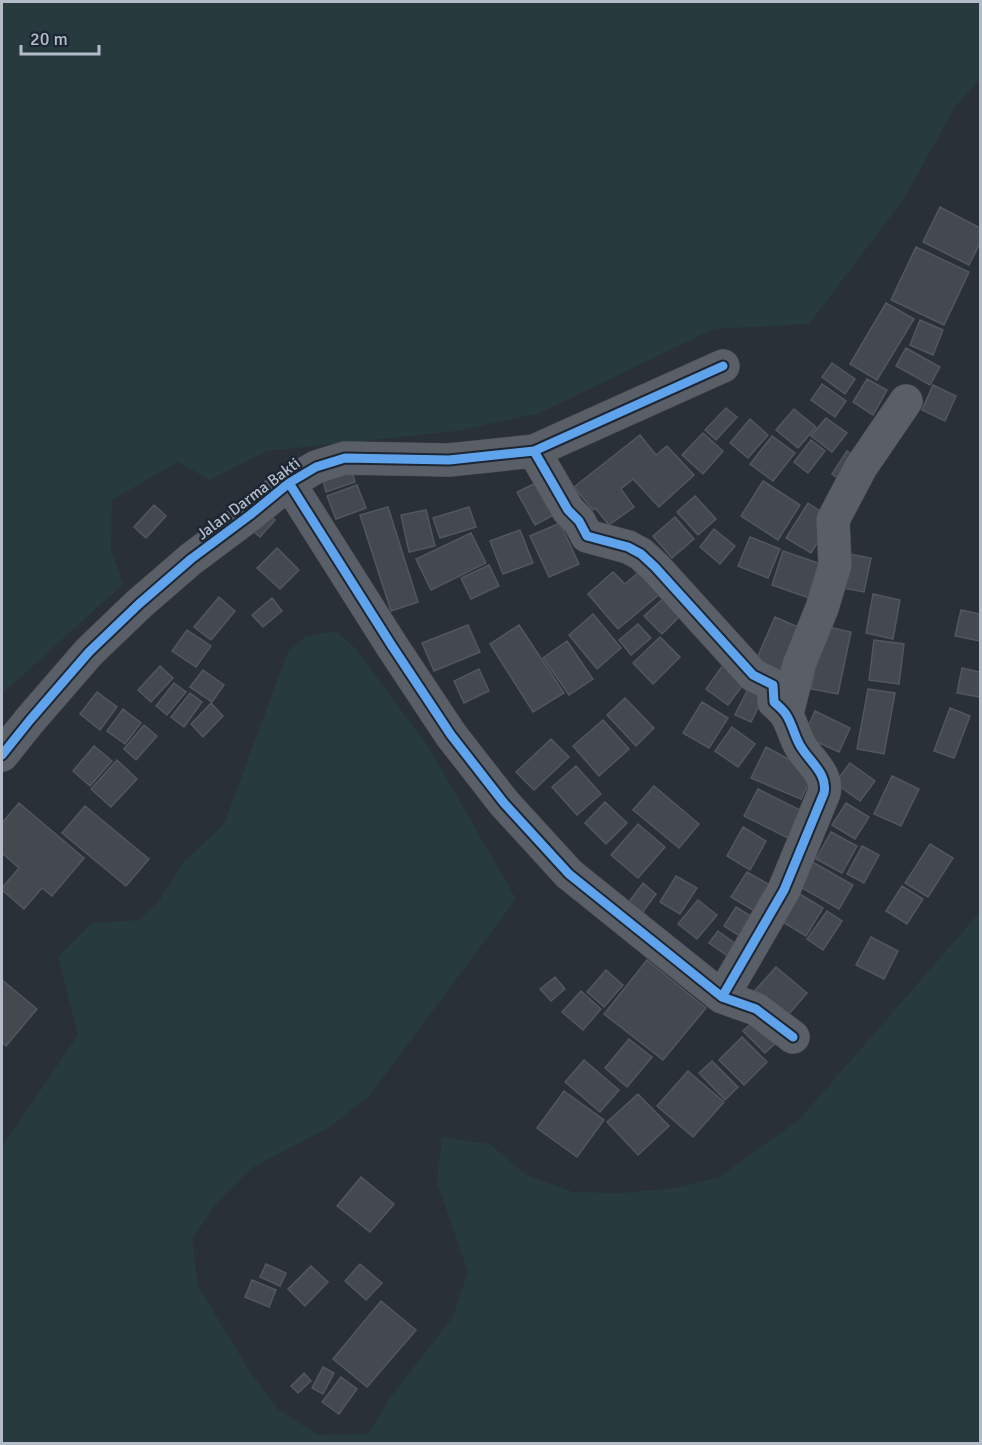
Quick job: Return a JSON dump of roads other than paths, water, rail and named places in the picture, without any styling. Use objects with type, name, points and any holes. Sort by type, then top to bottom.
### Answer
[{"type":"street","name":"Jalan Darma Bakti","points":[[2,755],[89,652],[139,604],[191,559],[289,483],[315,467],[345,458],[448,460],[534,451],[723,366]]},
{"type":"street","points":[[786,714],[799,665],[822,608],[835,565],[832,520],[861,467],[906,401]]},
{"type":"street","points":[[534,451],[568,510],[579,521],[587,536],[641,554],[753,675],[773,685],[774,702],[786,714],[800,746],[820,772],[825,787],[784,890],[722,997]]},
{"type":"street","points":[[289,483],[450,735],[504,803],[569,874],[722,997],[756,1009],[793,1036]]}]
